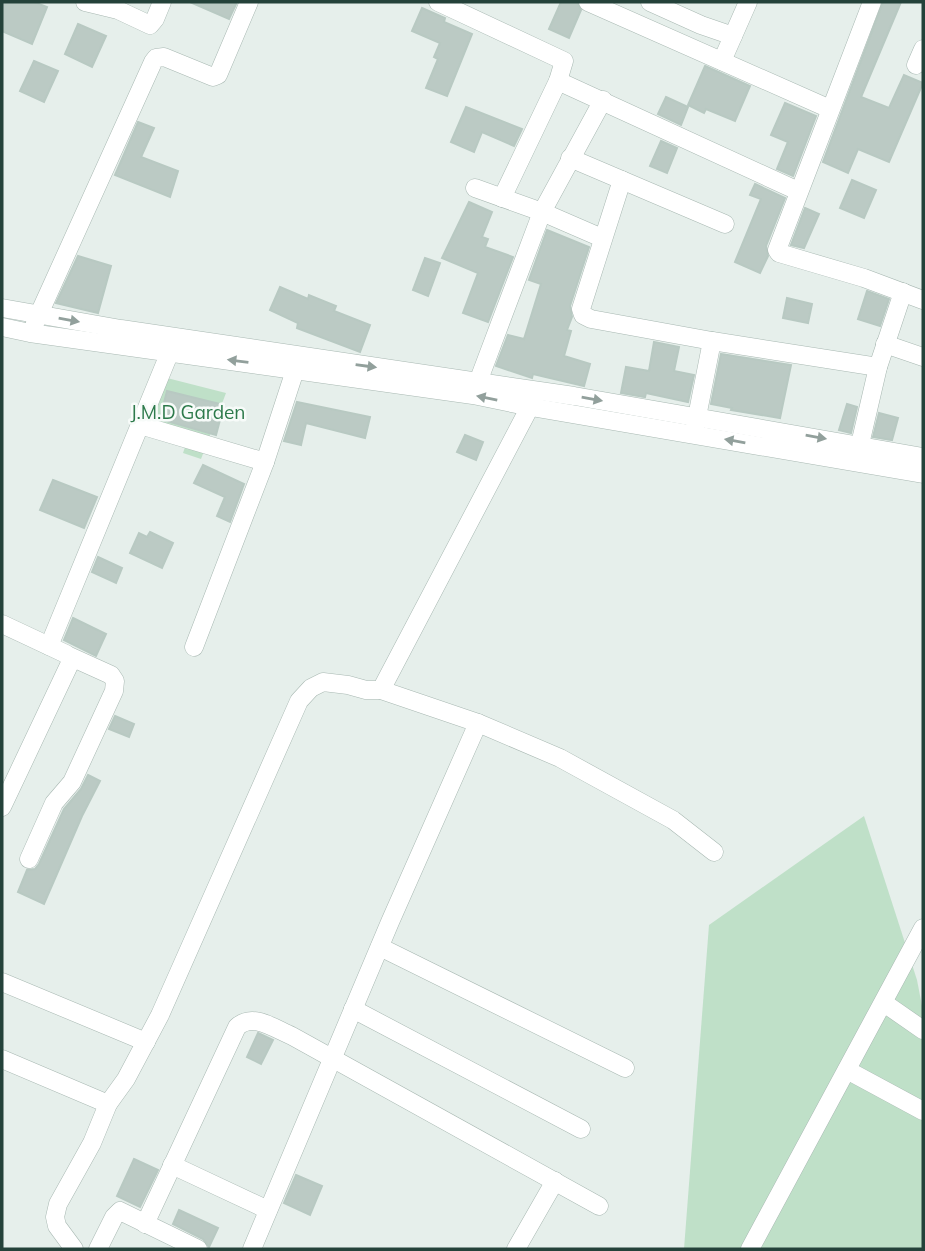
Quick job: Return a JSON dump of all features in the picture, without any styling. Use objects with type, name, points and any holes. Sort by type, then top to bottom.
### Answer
[{"type":"street","points":[[85,2],[106,6],[149,24],[155,19],[162,2]]},
{"type":"street","points":[[30,333],[153,62],[156,58],[164,57],[213,77],[218,75],[248,2]]},
{"type":"street","points":[[438,2],[562,59],[565,63],[502,198]]},
{"type":"street","points":[[588,2],[830,109]]},
{"type":"street","points":[[650,2],[733,36]]},
{"type":"street","points":[[722,61],[748,2]]},
{"type":"street","points":[[872,2],[777,246],[778,252],[923,300]]},
{"type":"street","points":[[558,81],[798,191]]},
{"type":"street","points":[[478,382],[542,212],[603,100]]},
{"type":"street","points":[[570,158],[725,224]]},
{"type":"street","points":[[622,180],[581,309],[583,315],[591,319],[712,341],[878,367]]},
{"type":"street","points":[[475,188],[542,212],[602,238]]},
{"type":"street","points":[[857,463],[878,367],[903,292]]},
{"type":"street","points":[[2,308],[173,345]]},
{"type":"street","points":[[2,327],[30,333],[173,345],[298,363],[473,395],[534,399],[695,425],[859,445],[923,457]]},
{"type":"street","points":[[695,425],[712,341]]},
{"type":"street","points":[[885,344],[923,357]]},
{"type":"street","points":[[49,646],[173,345]]},
{"type":"street","points":[[298,363],[478,382],[534,399]]},
{"type":"street","points":[[194,648],[265,462],[298,363]]},
{"type":"street","points":[[381,690],[534,399]]},
{"type":"street","points":[[140,425],[265,462]]},
{"type":"street","points":[[695,425],[857,463],[923,474]]},
{"type":"street","points":[[2,624],[111,675],[115,681],[114,691],[72,782],[54,803],[29,859]]},
{"type":"street","points":[[2,807],[71,664],[69,656]]},
{"type":"street","points":[[74,1249],[57,1226],[57,1210],[92,1143],[108,1104],[126,1079],[160,1015],[299,701],[311,688],[323,682],[381,690],[478,723],[560,758],[673,820],[714,852]]},
{"type":"street","points":[[252,1249],[478,723]]},
{"type":"street","points":[[750,1249],[884,1003],[917,955],[923,928]]},
{"type":"street","points":[[380,947],[625,1068]]},
{"type":"street","points":[[2,982],[146,1042]]},
{"type":"street","points":[[884,1003],[923,1030]]},
{"type":"street","points":[[353,1009],[581,1129]]},
{"type":"street","points":[[145,1224],[237,1027],[254,1020],[292,1036],[599,1206]]},
{"type":"street","points":[[2,1059],[108,1104]]},
{"type":"street","points":[[847,1070],[923,1111]]},
{"type":"street","points":[[172,1165],[268,1210]]},
{"type":"street","points":[[516,1249],[555,1181]]},
{"type":"street","points":[[99,1249],[117,1213],[125,1211],[145,1224],[198,1249]]},
{"type":"green space","name":"J.M.D Garden","points":[[167,378],[226,393],[201,459],[183,453],[187,441],[149,428]]},
{"type":"green space","points":[[864,816],[917,980],[923,1011],[923,1249],[684,1249],[709,925]]},
{"type":"building","points":[[2,2],[34,2],[47,7],[32,44],[2,31]]},
{"type":"building","points":[[190,2],[237,2],[229,19]]},
{"type":"building","points":[[561,2],[577,2],[581,10],[569,38],[549,29]]},
{"type":"building","points":[[883,2],[901,2],[861,97],[889,108],[904,75],[923,83],[889,162],[858,149],[848,173],[823,162]]},
{"type":"building","points":[[422,8],[445,18],[444,22],[472,34],[447,96],[426,88],[438,59],[434,57],[440,43],[412,31]]},
{"type":"building","points":[[78,24],[106,36],[92,67],[65,54]]},
{"type":"building","points":[[34,61],[58,71],[44,102],[20,91]]},
{"type":"building","points":[[705,66],[750,86],[735,121],[706,109],[704,113],[688,105]]},
{"type":"building","points":[[666,97],[688,107],[681,125],[658,114]]},
{"type":"building","points":[[785,103],[816,116],[793,176],[777,169],[788,142],[771,135]]},
{"type":"building","points":[[466,107],[522,129],[514,146],[482,132],[474,152],[451,142]]},
{"type":"building","points":[[138,122],[154,128],[141,157],[178,171],[170,197],[115,175]]},
{"type":"building","points":[[661,141],[677,148],[667,173],[650,166]]},
{"type":"building","points":[[852,180],[876,190],[864,218],[840,208]]},
{"type":"building","points":[[755,184],[785,198],[766,246],[768,256],[760,273],[735,262],[761,199],[750,195]]},
{"type":"building","points":[[469,202],[492,212],[482,237],[488,239],[485,247],[513,257],[488,322],[463,313],[478,273],[442,258]]},
{"type":"building","points":[[805,208],[819,214],[804,248],[791,245]]},
{"type":"building","points":[[547,230],[589,247],[570,306],[572,317],[567,330],[571,331],[564,356],[590,364],[584,386],[533,374],[532,378],[496,366],[508,335],[524,339],[541,284],[529,280]]},
{"type":"building","points":[[78,256],[111,266],[98,313],[56,303]]},
{"type":"building","points":[[425,258],[440,263],[428,296],[413,290]]},
{"type":"building","points":[[280,287],[308,299],[309,295],[336,306],[334,311],[370,325],[360,352],[297,328],[298,323],[270,310]]},
{"type":"building","points":[[867,291],[889,299],[880,326],[858,319]]},
{"type":"building","points":[[787,298],[812,304],[808,323],[783,318]]},
{"type":"building","points":[[654,342],[679,347],[674,371],[694,375],[688,402],[646,393],[645,397],[621,393],[626,367],[649,371]]},
{"type":"building","points":[[721,354],[791,365],[780,418],[711,404]]},
{"type":"building","points":[[167,391],[224,405],[216,435],[160,419]]},
{"type":"building","points":[[297,402],[370,417],[365,438],[306,423],[301,445],[284,441]]},
{"type":"building","points":[[847,404],[857,407],[851,433],[839,430]]},
{"type":"building","points":[[879,413],[898,418],[892,440],[873,437]]},
{"type":"building","points":[[465,435],[483,442],[476,460],[457,452]]},
{"type":"building","points":[[203,465],[244,484],[230,522],[217,516],[225,497],[194,483]]},
{"type":"building","points":[[53,480],[97,497],[84,528],[40,510]]},
{"type":"building","points":[[150,532],[173,543],[162,568],[130,553],[139,533],[147,537]]},
{"type":"building","points":[[98,557],[122,568],[116,583],[92,572]]},
{"type":"building","points":[[73,618],[106,634],[96,656],[64,640]]},
{"type":"building","points":[[115,716],[134,724],[129,737],[109,729]]},
{"type":"building","points":[[88,775],[100,781],[44,904],[18,892],[27,870],[35,869],[39,864],[64,809],[81,789]]},
{"type":"building","points":[[258,1033],[273,1040],[261,1064],[247,1057]]},
{"type":"building","points":[[134,1159],[158,1170],[140,1207],[117,1196]]},
{"type":"building","points":[[296,1175],[322,1186],[310,1215],[284,1203]]},
{"type":"building","points":[[179,1210],[218,1228],[209,1247],[203,1239],[173,1224]]}]
